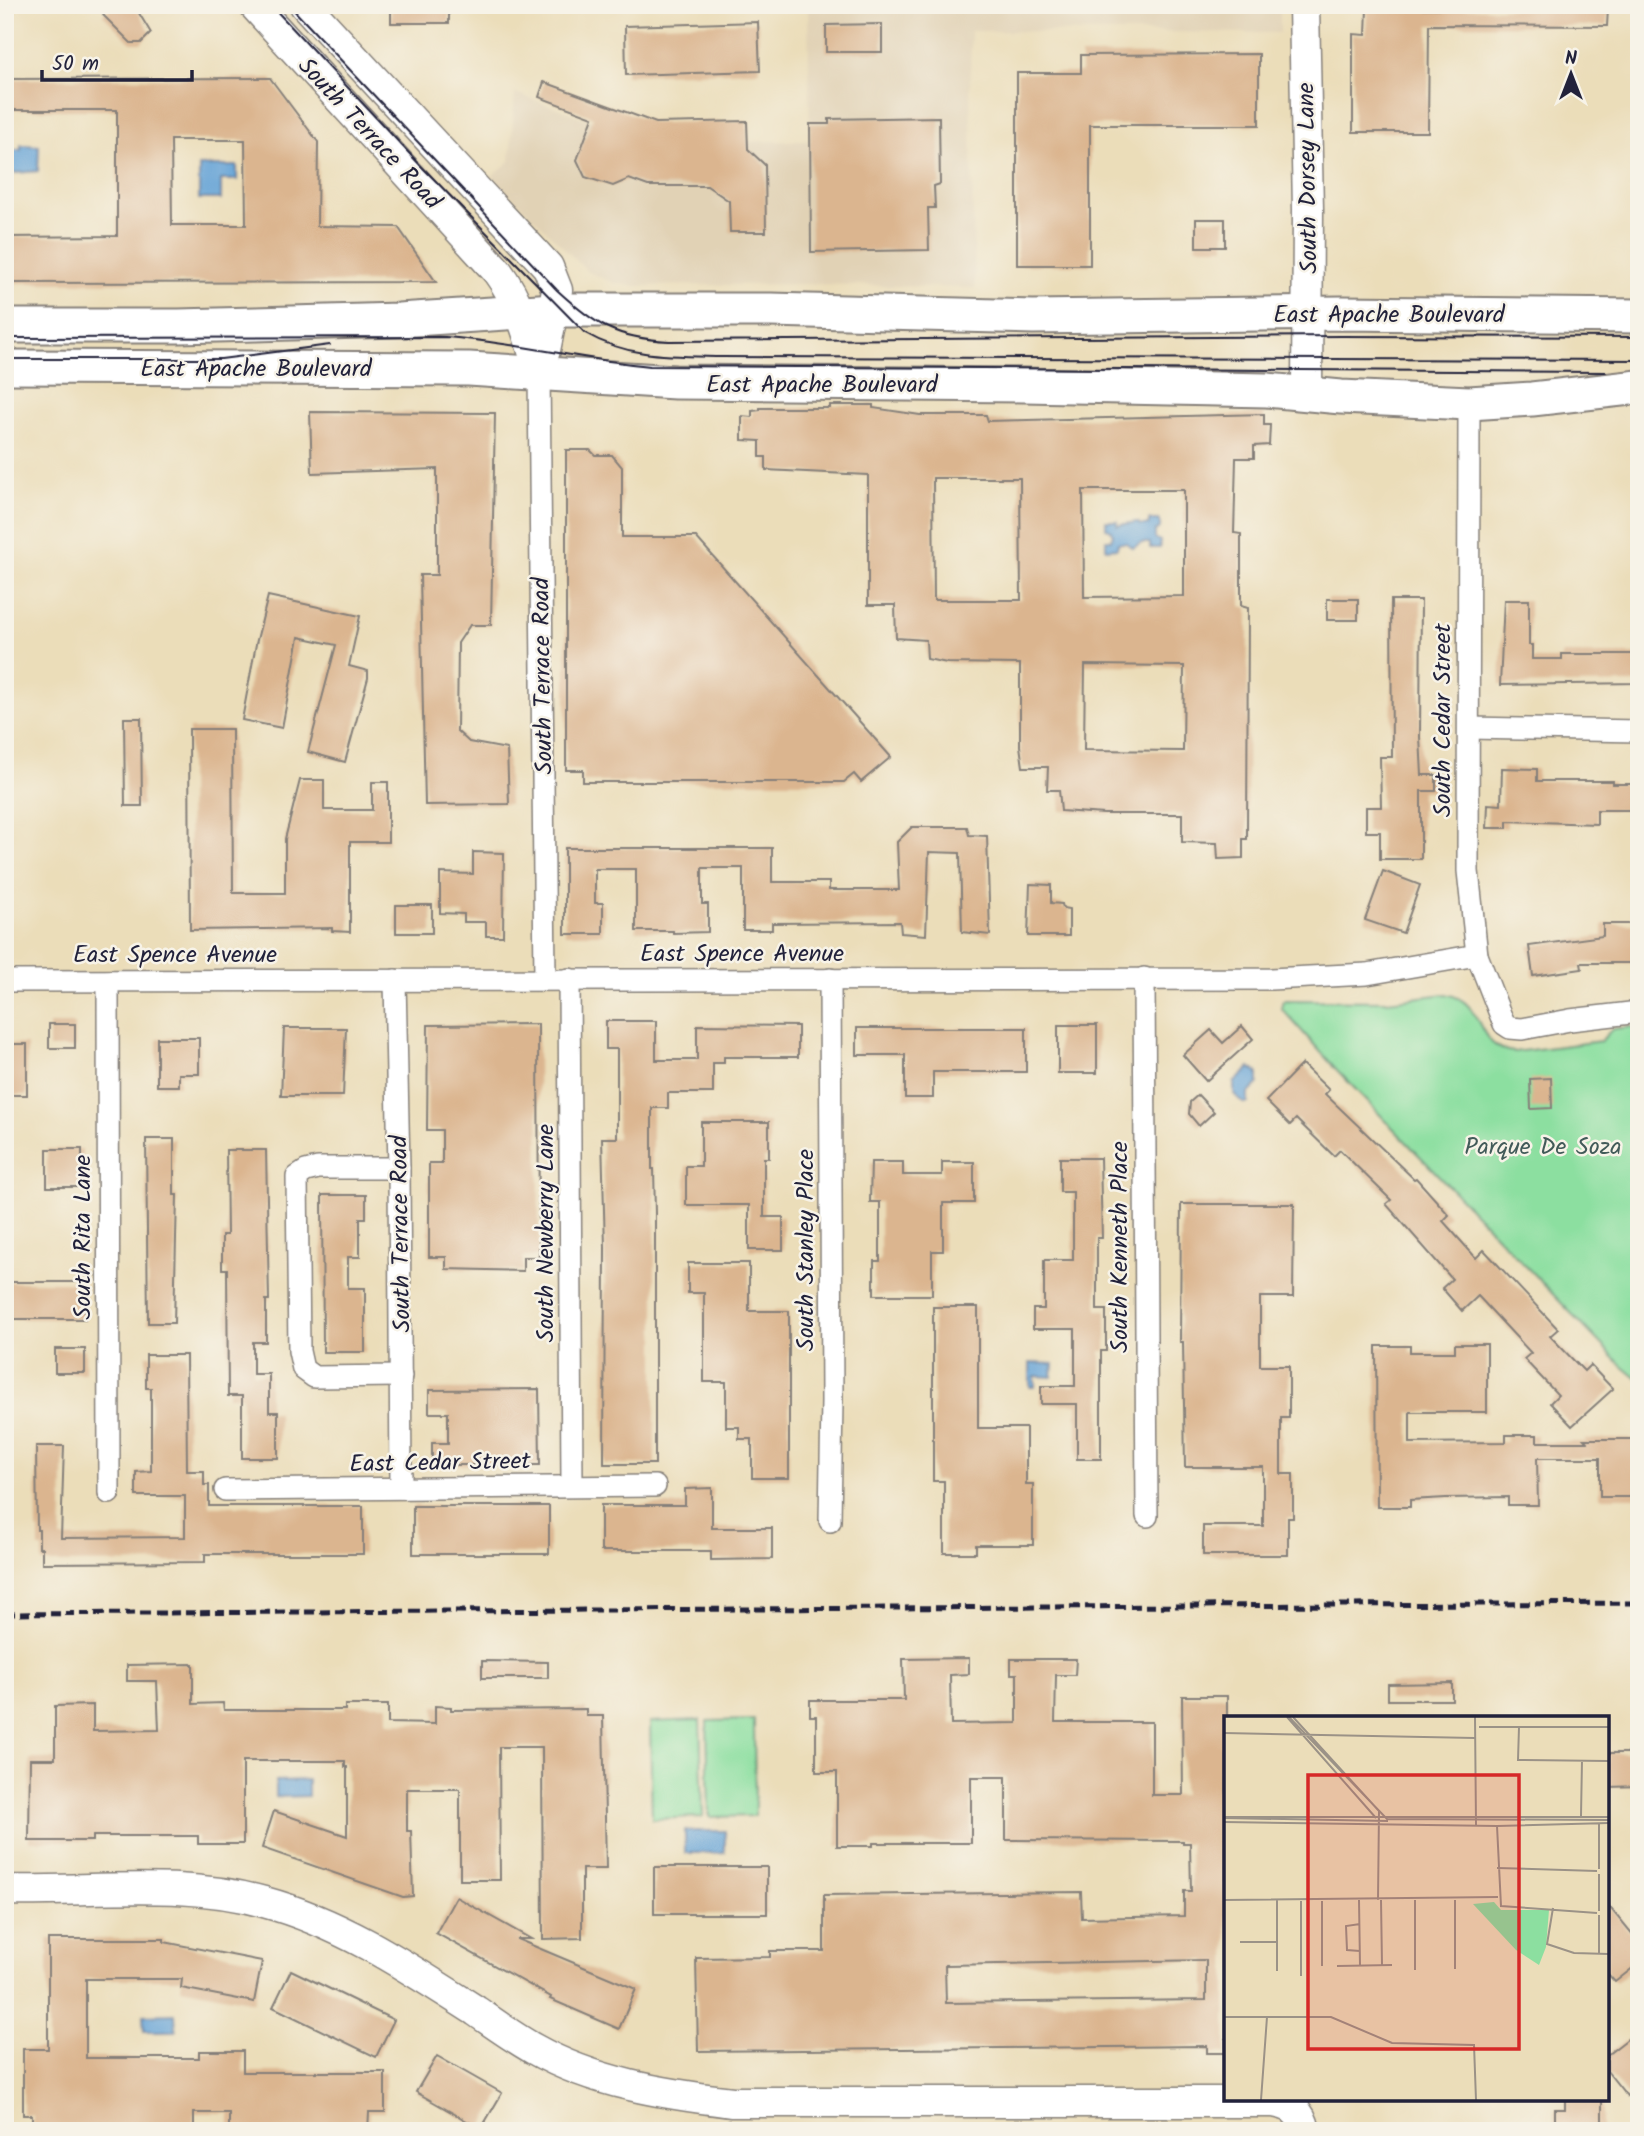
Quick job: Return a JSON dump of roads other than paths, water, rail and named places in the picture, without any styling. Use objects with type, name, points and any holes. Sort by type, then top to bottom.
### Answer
[{"type":"main road","name":"East Apache Boulevard","points":[[5,326],[399,320],[554,310],[771,310],[1032,317],[1308,314],[1639,316]]},
{"type":"main road","points":[[88,368],[103,326]]},
{"type":"main road","name":"East Apache Boulevard","points":[[5,367],[469,369],[675,382],[1057,386],[1307,393],[1366,399],[1469,403],[1639,387]]},
{"type":"street","name":"South Terrace Road","points":[[254,5],[497,271],[511,290],[521,312],[539,372]]},
{"type":"street","name":"South Terrace Road","points":[[305,5],[548,267],[556,290],[554,310],[539,372],[545,979]]},
{"type":"street","name":"South Dorsey Lane","points":[[1304,5],[1307,393]]},
{"type":"street","name":"South Cedar Street","points":[[1469,403],[1468,871],[1477,955],[1504,1024],[1510,1028],[1522,1029],[1639,1012]]},
{"type":"street","points":[[1469,728],[1639,731]]},
{"type":"street","name":"East Spence Avenue","points":[[5,981],[1320,978],[1367,974],[1477,955]]},
{"type":"street","name":"South Kenneth Place","points":[[1144,978],[1147,1516]]},
{"type":"street","name":"South Newberry Lane","points":[[569,979],[572,1486]]},
{"type":"street","name":"South Stanley Place","points":[[830,979],[830,1521]]},
{"type":"street","name":"South Terrace Road","points":[[395,980],[401,1488]]},
{"type":"street","name":"South Rita Lane","points":[[108,981],[109,1493]]},
{"type":"street","points":[[399,1168],[318,1168],[306,1171],[297,1177],[297,1204],[299,1351],[303,1369],[314,1377],[401,1376]]},
{"type":"street","name":"East Cedar Street","points":[[225,1490],[656,1486]]},
{"type":"street","points":[[5,1890],[179,1888],[264,1902],[355,1937],[554,2059],[598,2076],[679,2096],[732,2102],[1273,2102],[1298,2118]]},
{"type":"water","points":[[21,145],[39,146],[38,171],[5,174],[5,150],[21,150]]},
{"type":"water","points":[[199,166],[237,166],[237,180],[221,180],[221,199],[199,199]]},
{"type":"water","points":[[1149,520],[1160,520],[1160,528],[1155,531],[1155,538],[1160,541],[1160,548],[1150,548],[1150,543],[1141,543],[1133,548],[1126,543],[1118,543],[1117,548],[1106,549],[1106,540],[1111,540],[1113,534],[1106,528],[1106,521],[1117,521],[1117,525],[1137,522],[1149,525]]},
{"type":"water","points":[[1250,1068],[1258,1072],[1258,1084],[1248,1094],[1248,1103],[1243,1103],[1234,1094],[1234,1083]]},
{"type":"water","points":[[1030,1363],[1053,1364],[1052,1377],[1035,1376],[1035,1387],[1030,1387]]},
{"type":"water","points":[[308,1780],[308,1796],[276,1797],[276,1781]]},
{"type":"water","points":[[685,1831],[725,1831],[725,1853],[685,1853]]},
{"type":"water","points":[[175,2014],[176,2031],[144,2031],[143,2015]]},
{"type":"tram line","points":[[271,5],[420,165],[585,333],[618,347],[651,354],[721,357],[1639,360]]},
{"type":"tram line","points":[[289,5],[557,290],[595,321],[634,337],[669,341],[1342,336],[1639,337]]},
{"type":"tram line","points":[[5,338],[445,337],[650,366],[1606,372]]},
{"type":"tram line","points":[[5,359],[221,359],[330,345]]},
{"type":"railway","points":[[5,1614],[1639,1603]]},
{"type":"park label","name":"Parque De Soza","points":[[1543,1146]]}]
